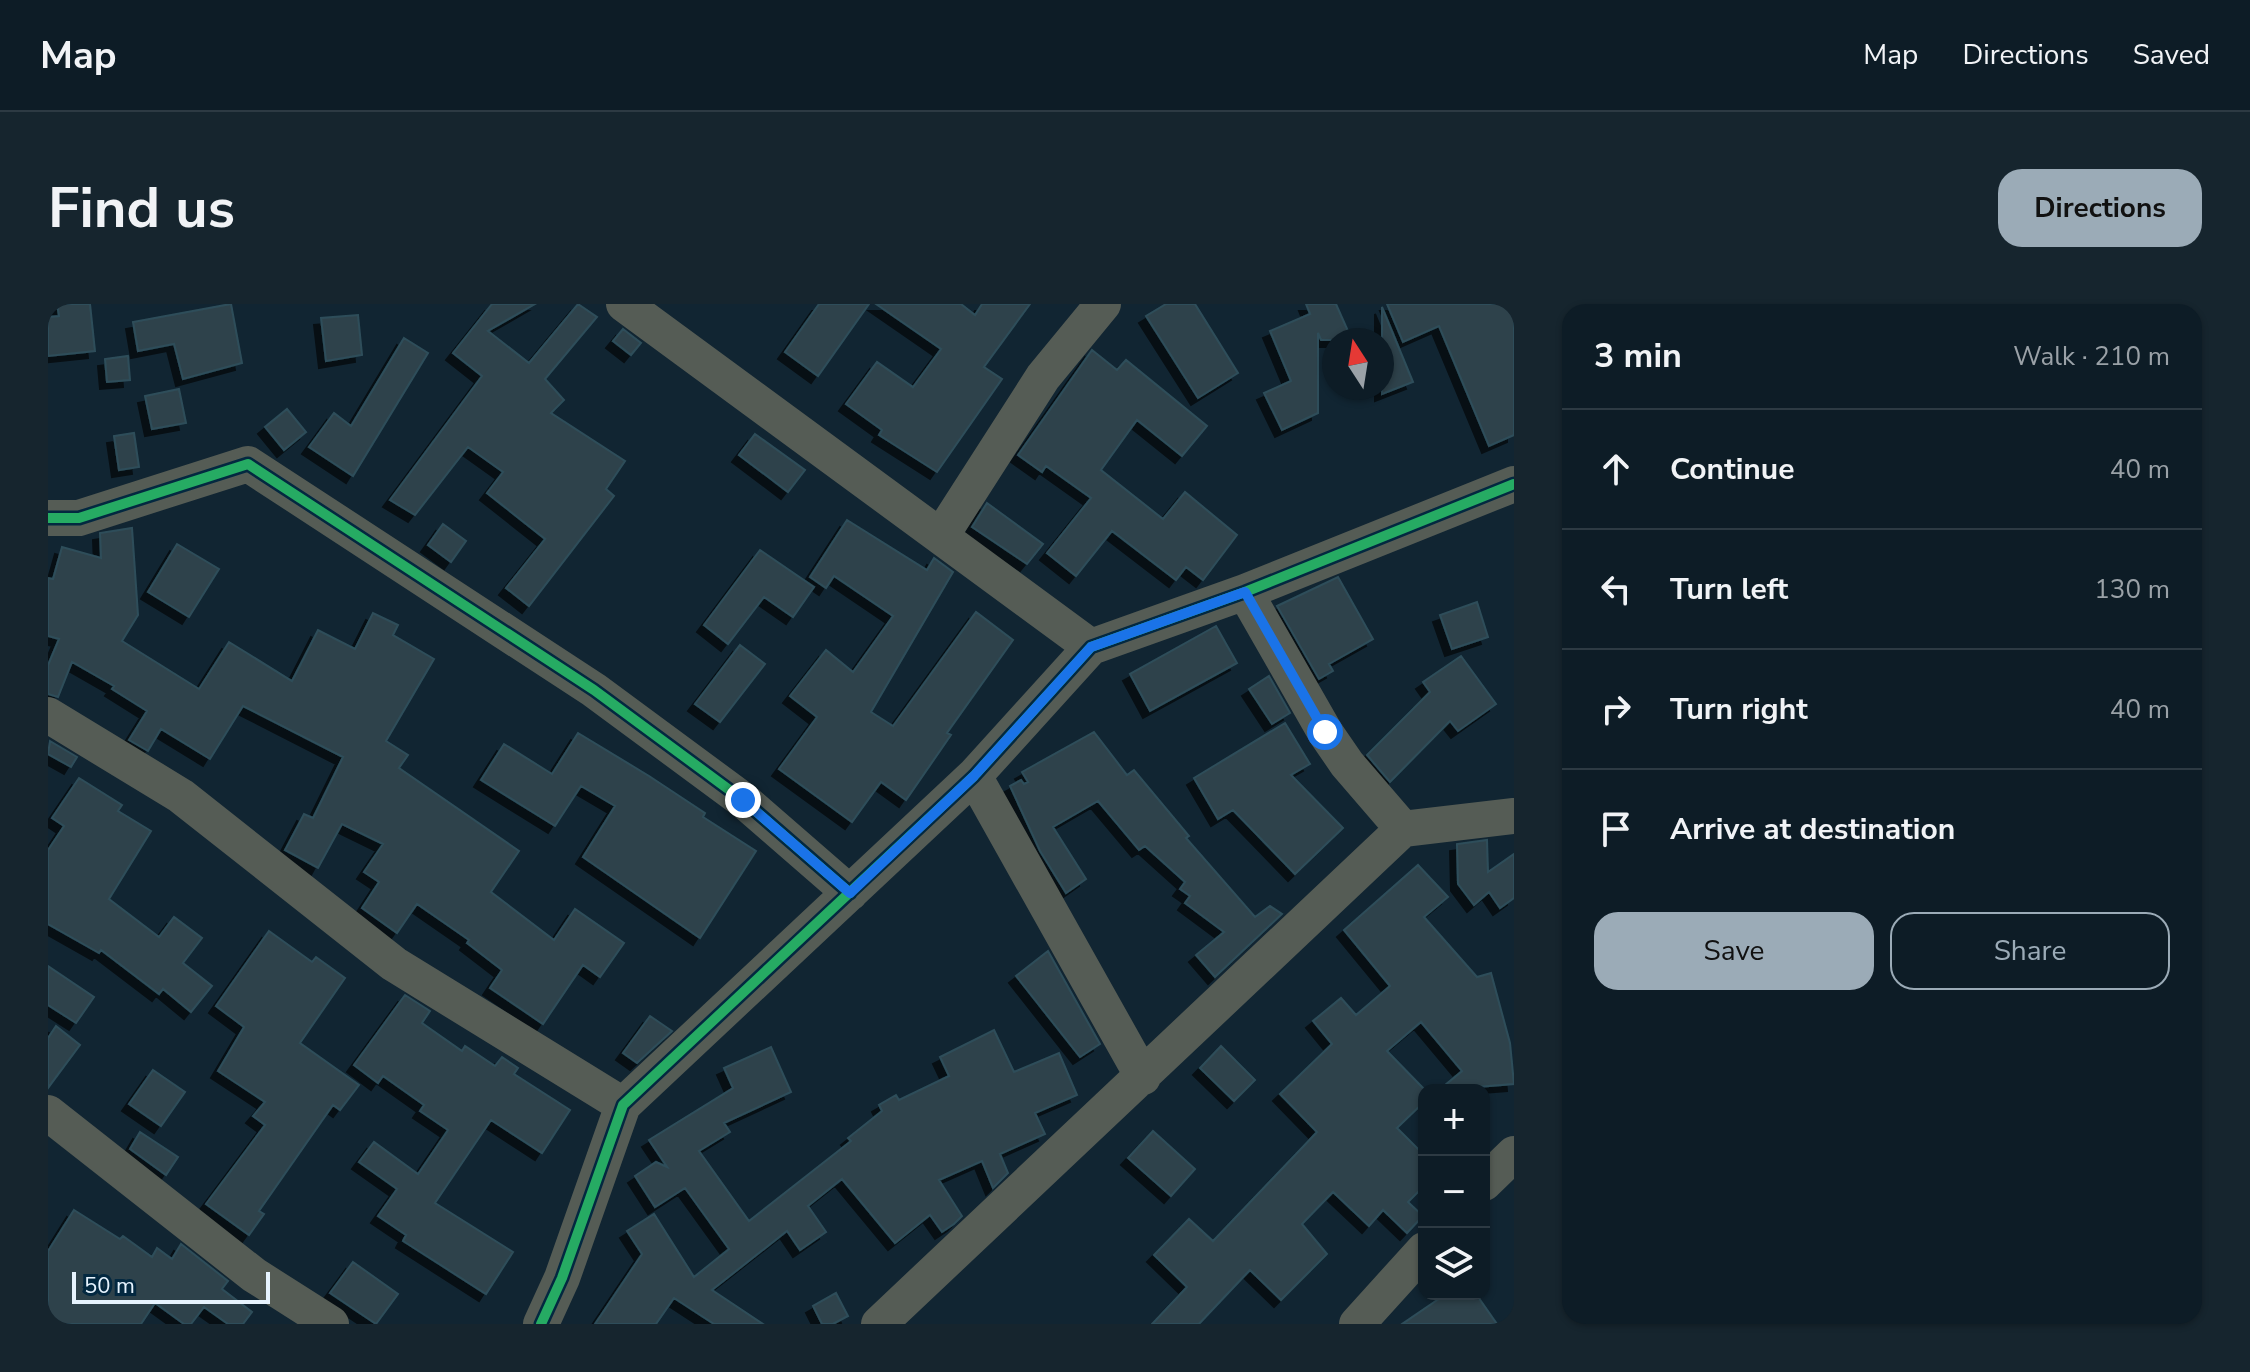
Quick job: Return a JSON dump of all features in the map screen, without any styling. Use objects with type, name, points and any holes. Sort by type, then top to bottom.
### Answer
[{"type":"street","points":[[624,304],[1091,647]]},
{"type":"street","points":[[941,536],[1043,377],[1103,304]]},
{"type":"street","points":[[48,518],[79,518],[248,464],[594,690],[743,800],[850,893]]},
{"type":"street","points":[[541,1324],[562,1278],[623,1105],[974,776],[1091,647],[1245,592],[1514,484]]},
{"type":"street","points":[[1245,592],[1325,732],[1347,764],[1403,829]]},
{"type":"street","points":[[48,715],[181,796],[394,964],[623,1105]]},
{"type":"street","points":[[974,776],[1143,1077]]},
{"type":"street","points":[[879,1324],[1403,829],[1514,816]]},
{"type":"street","points":[[48,1113],[254,1275],[331,1324]]},
{"type":"street","points":[[1490,1177],[1514,1154]]},
{"type":"street","points":[[1357,1324],[1418,1257]]},
{"type":"building","points":[[57,304],[90,304],[95,351],[48,356],[48,317],[59,316]]},
{"type":"building","points":[[231,304],[242,363],[183,379],[174,344],[138,351],[133,322]]},
{"type":"building","points":[[492,304],[535,304],[488,331],[529,363],[578,304],[597,317],[545,379],[564,400],[551,413],[625,461],[606,489],[614,496],[529,606],[506,588],[545,539],[487,493],[503,472],[468,447],[415,515],[390,500],[482,376],[453,353]]},
{"type":"building","points":[[819,304],[869,304],[818,376],[785,352]]},
{"type":"building","points":[[876,304],[961,304],[975,315],[982,304],[1030,304],[984,367],[1002,379],[937,472],[879,435],[882,430],[846,404],[877,362],[913,387],[941,349]]},
{"type":"building","points":[[1166,304],[1195,304],[1238,373],[1198,398],[1146,316]]},
{"type":"building","points":[[1306,304],[1336,304],[1347,328],[1322,328],[1322,340],[1318,333],[1318,413],[1282,430],[1264,393],[1291,381],[1270,331],[1310,314]]},
{"type":"building","points":[[1387,304],[1514,304],[1514,435],[1489,446],[1439,326],[1403,342]]},
{"type":"building","points":[[1382,307],[1391,328],[1382,328]]},
{"type":"building","points":[[358,315],[362,355],[326,361],[321,318]]},
{"type":"building","points":[[623,329],[641,343],[631,355],[613,341]]},
{"type":"building","points":[[1394,336],[1413,382],[1394,389]]},
{"type":"building","points":[[404,338],[428,353],[353,476],[309,447],[334,413],[351,426]]},
{"type":"building","points":[[1092,350],[1117,370],[1126,360],[1207,426],[1182,456],[1137,420],[1101,470],[1163,519],[1185,492],[1237,535],[1203,580],[1186,567],[1176,580],[1112,531],[1076,576],[1047,553],[1091,498],[1046,466],[1042,472],[1018,455]]},
{"type":"building","points":[[128,356],[130,380],[107,382],[105,359]]},
{"type":"building","points":[[179,389],[186,423],[152,429],[145,396]]},
{"type":"building","points":[[287,409],[306,432],[284,450],[265,427]]},
{"type":"building","points":[[134,433],[139,467],[119,470],[114,436]]},
{"type":"building","points":[[755,434],[805,470],[788,492],[739,455]]},
{"type":"building","points":[[987,503],[1043,544],[1027,564],[972,527]]},
{"type":"building","points":[[847,520],[927,570],[934,558],[953,572],[871,712],[893,726],[976,612],[1013,640],[947,733],[951,735],[906,800],[881,782],[852,822],[779,769],[817,717],[790,696],[826,650],[853,672],[893,616],[834,576],[826,588],[810,577]]},
{"type":"building","points":[[443,524],[466,541],[451,562],[428,545]]},
{"type":"building","points":[[132,528],[138,615],[122,641],[199,689],[229,642],[292,681],[318,630],[355,649],[373,613],[398,625],[393,635],[434,659],[386,741],[408,755],[399,768],[519,851],[491,892],[554,940],[575,909],[624,943],[600,977],[583,965],[543,1024],[490,988],[502,970],[467,943],[469,940],[417,904],[397,933],[362,908],[379,882],[364,872],[383,844],[342,824],[318,868],[285,850],[304,814],[313,818],[343,757],[243,706],[210,759],[161,729],[148,751],[129,740],[147,711],[112,689],[114,686],[72,662],[58,697],[48,694],[48,665],[59,639],[48,636],[48,578],[53,579],[62,547],[101,558],[100,533]]},
{"type":"building","points":[[177,544],[219,569],[189,617],[148,592]]},
{"type":"building","points":[[760,550],[814,587],[793,617],[764,597],[728,644],[704,625]]},
{"type":"building","points":[[1338,577],[1373,639],[1329,664],[1333,671],[1319,679],[1277,606]]},
{"type":"building","points":[[1477,602],[1488,637],[1452,649],[1440,615]]},
{"type":"building","points":[[1216,626],[1237,663],[1150,711],[1130,674]]},
{"type":"building","points":[[740,645],[765,664],[720,722],[695,704]]},
{"type":"building","points":[[1461,656],[1496,704],[1458,731],[1450,721],[1390,782],[1367,755],[1430,692],[1423,682]]},
{"type":"building","points":[[1269,676],[1290,713],[1272,724],[1249,689]]},
{"type":"building","points":[[1285,723],[1310,764],[1291,775],[1343,828],[1295,874],[1233,810],[1218,819],[1194,778]]},
{"type":"building","points":[[1094,732],[1127,775],[1134,770],[1189,836],[1186,838],[1255,917],[1270,906],[1282,914],[1215,977],[1196,955],[1224,932],[1185,903],[1190,896],[1180,889],[1185,882],[1145,846],[1139,850],[1098,801],[1053,827],[1086,879],[1066,893],[1040,851],[1010,786],[1021,780],[1024,784],[1028,782],[1022,772]]},
{"type":"building","points":[[578,733],[705,813],[703,817],[756,851],[700,938],[583,857],[615,806],[581,786],[555,826],[481,780],[504,744],[552,774]]},
{"type":"building","points":[[50,741],[77,757],[71,767],[48,754]]},
{"type":"building","points":[[79,778],[122,805],[118,811],[151,831],[109,899],[159,937],[174,917],[202,938],[183,963],[212,986],[191,1012],[163,989],[159,994],[101,950],[99,953],[48,924],[48,850],[64,826],[52,818]]},
{"type":"building","points":[[1487,840],[1488,872],[1514,854],[1514,898],[1500,908],[1489,892],[1474,905],[1458,884],[1457,844]]},
{"type":"building","points":[[1418,865],[1448,897],[1424,917],[1477,977],[1491,973],[1510,1043],[1514,1084],[1446,1084],[1462,1071],[1421,1022],[1387,1051],[1419,1084],[1418,1108],[1397,1128],[1418,1149],[1418,1192],[1408,1202],[1418,1211],[1418,1221],[1407,1233],[1383,1210],[1369,1226],[1333,1192],[1302,1224],[1327,1254],[1281,1300],[1250,1270],[1199,1324],[1152,1324],[1187,1287],[1154,1255],[1189,1219],[1213,1241],[1317,1132],[1280,1094],[1332,1044],[1313,1021],[1341,998],[1356,1015],[1390,986],[1344,930]]},
{"type":"building","points":[[269,931],[312,962],[316,957],[345,978],[300,1043],[359,1085],[340,1110],[333,1105],[259,1211],[264,1214],[249,1235],[206,1204],[265,1125],[253,1116],[265,1102],[218,1071],[244,1027],[216,1006]]},
{"type":"building","points":[[1048,951],[1100,1044],[1080,1057],[1016,976]]},
{"type":"building","points":[[48,966],[94,997],[76,1023],[48,1005]]},
{"type":"building","points":[[405,995],[430,1011],[422,1023],[462,1051],[465,1046],[495,1066],[502,1057],[518,1068],[514,1074],[570,1110],[542,1153],[491,1120],[435,1203],[513,1252],[486,1294],[403,1241],[406,1235],[378,1216],[397,1189],[359,1162],[374,1142],[418,1174],[448,1130],[420,1111],[424,1105],[383,1076],[378,1083],[354,1065]]},
{"type":"building","points":[[650,1016],[672,1031],[637,1063],[623,1053]]},
{"type":"building","points":[[56,1026],[80,1045],[48,1088],[48,1038]]},
{"type":"building","points":[[994,1030],[1014,1072],[1059,1053],[1077,1095],[1035,1113],[1045,1134],[1000,1154],[1008,1173],[993,1188],[982,1161],[939,1180],[962,1216],[954,1224],[942,1232],[930,1215],[895,1243],[842,1179],[808,1206],[826,1232],[800,1250],[787,1231],[712,1290],[763,1324],[714,1324],[674,1298],[656,1324],[595,1324],[642,1254],[627,1231],[654,1214],[694,1277],[729,1249],[685,1188],[655,1207],[635,1176],[656,1162],[667,1167],[649,1140],[733,1088],[724,1068],[771,1047],[791,1092],[724,1123],[730,1132],[699,1151],[749,1221],[851,1141],[848,1138],[882,1111],[879,1105],[896,1095],[899,1100],[949,1076],[940,1057]]},
{"type":"building","points":[[1221,1046],[1255,1080],[1234,1101],[1200,1068]]},
{"type":"building","points":[[153,1070],[185,1092],[161,1126],[129,1104]]},
{"type":"building","points":[[1153,1131],[1195,1169],[1171,1196],[1128,1158]]},
{"type":"building","points":[[140,1132],[178,1157],[166,1175],[130,1149]]},
{"type":"building","points":[[74,1210],[120,1239],[123,1236],[152,1257],[157,1248],[172,1259],[181,1244],[228,1281],[222,1289],[252,1312],[243,1324],[228,1324],[204,1307],[191,1324],[184,1324],[155,1303],[141,1324],[48,1324],[48,1251]]},
{"type":"building","points":[[353,1262],[398,1294],[376,1324],[330,1293]]},
{"type":"building","points":[[836,1293],[848,1316],[833,1324],[822,1324],[813,1306]]},
{"type":"building","points":[[1437,1300],[1480,1300],[1497,1324],[1402,1324]]},
{"type":"cycle path","points":[[48,518],[79,518],[248,464],[594,690],[743,800],[850,893]]},
{"type":"cycle path","points":[[541,1324],[562,1278],[623,1105],[974,776],[1091,647],[1245,592],[1514,484]]},
{"type":"route","points":[[743,800],[850,893],[974,776],[1091,647],[1245,592],[1296,676],[1325,732]]}]
